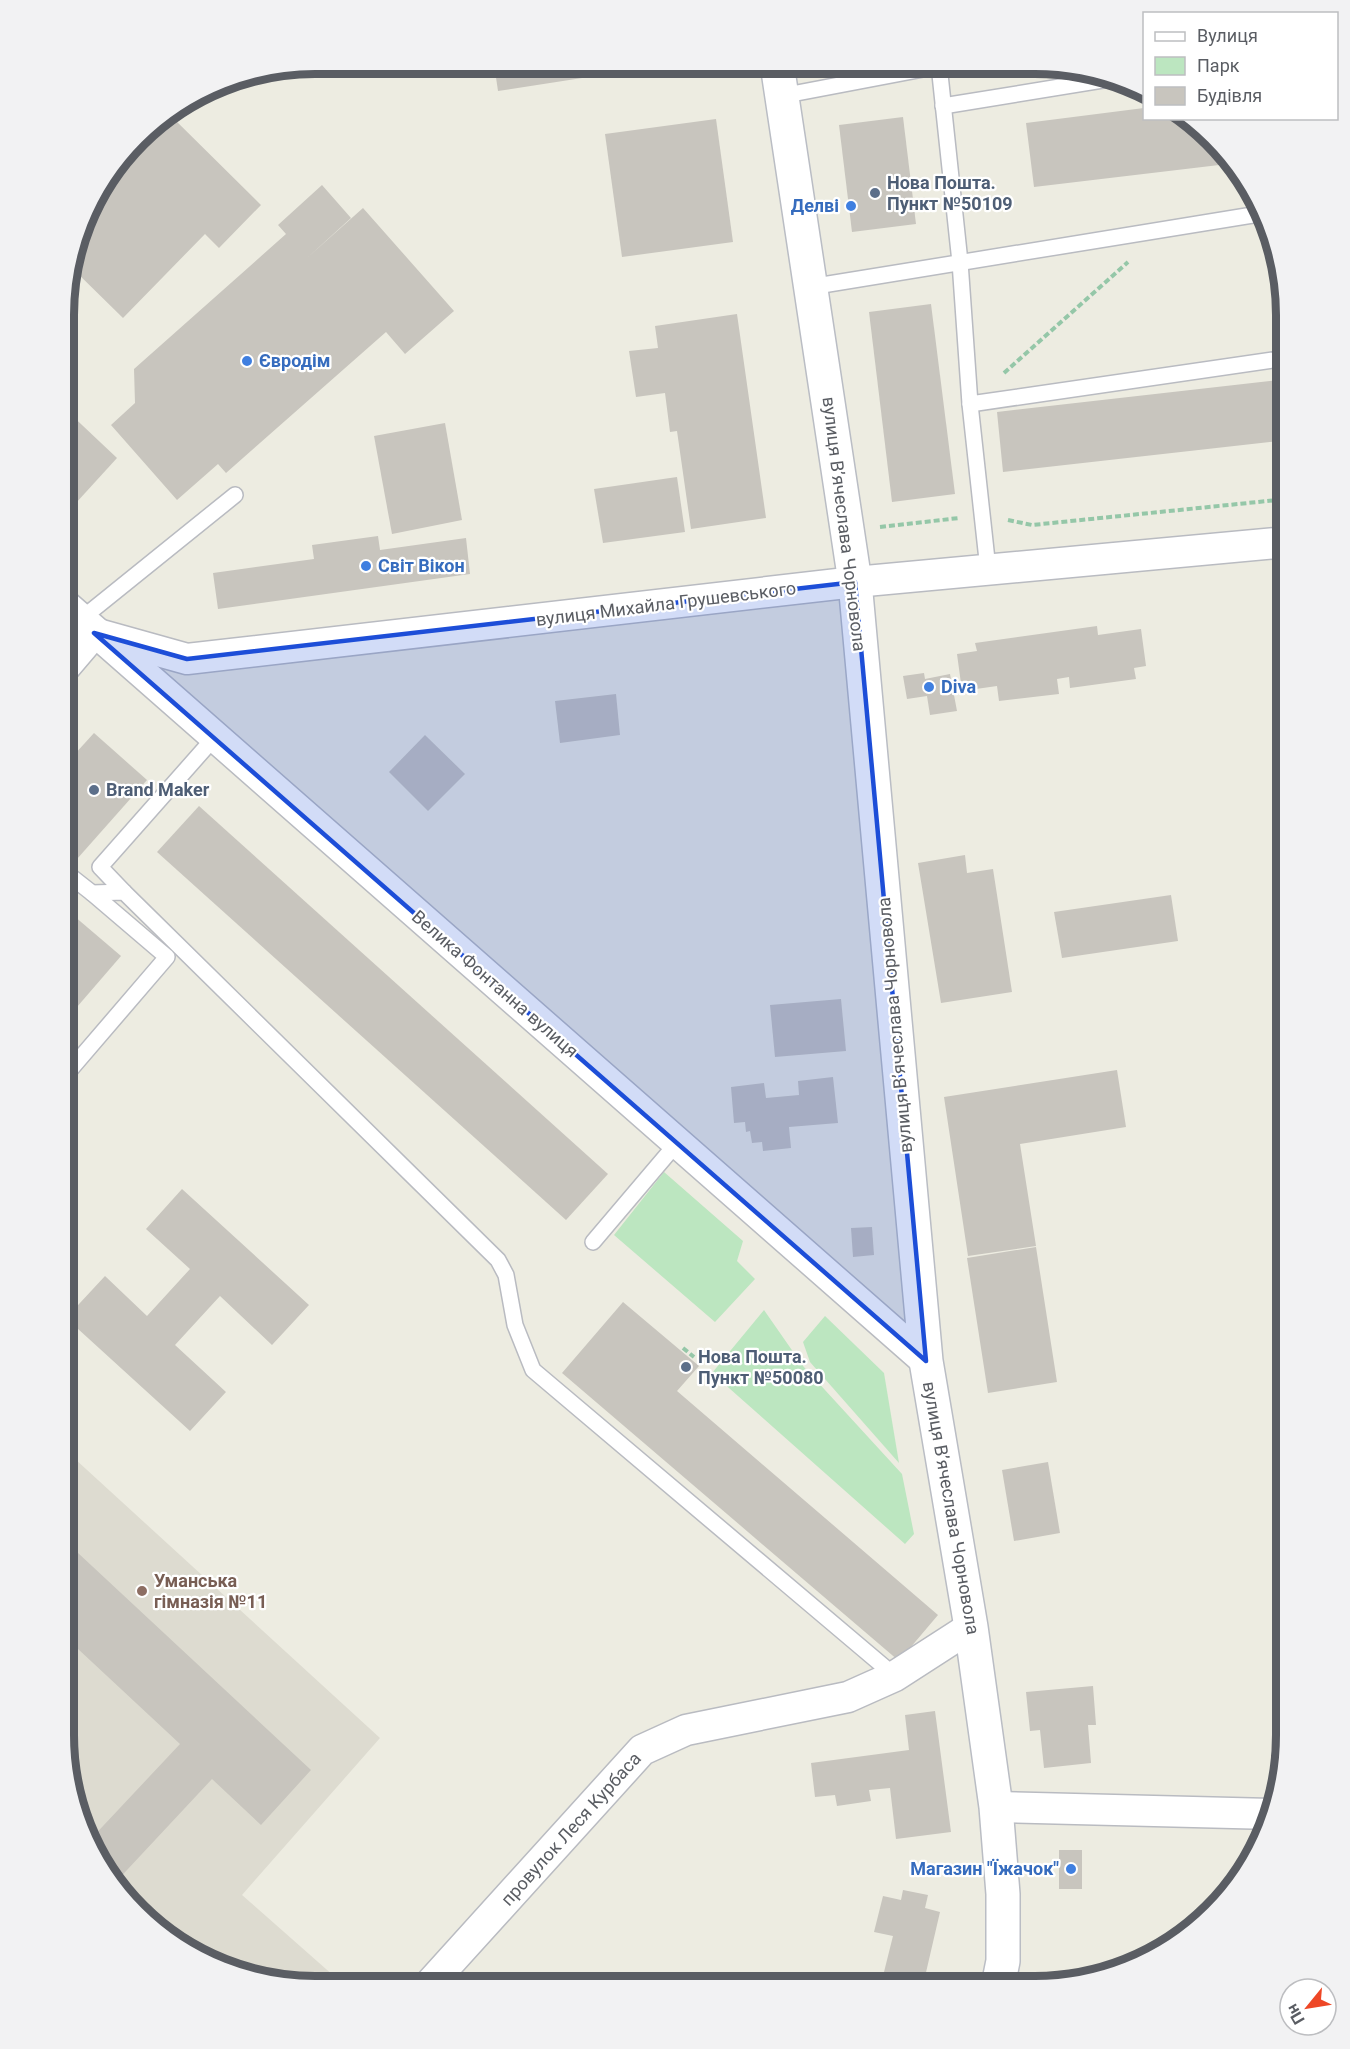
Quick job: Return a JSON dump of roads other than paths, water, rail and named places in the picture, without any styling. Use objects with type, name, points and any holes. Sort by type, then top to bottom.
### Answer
[{"type":"street","name":"вулиця В’ячеслава Чорновола","points":[[779,80],[855,582],[926,1361],[971,1627],[996,1807],[1004,1894],[1003,1961],[1000,1976]]},
{"type":"street","name":"вулиця Михайла Грушевського","points":[[80,619],[187,659],[855,582],[1276,543]]},
{"type":"street","points":[[74,637],[80,619]]},
{"type":"street","name":"Велика Фонтанна вулиця","points":[[80,619],[926,1361]]},
{"type":"street","name":"провулок Леся Курбаса","points":[[437,1976],[642,1750],[686,1730],[848,1696],[895,1676],[971,1627]]},
{"type":"street","points":[[996,1807],[1263,1814]]},
{"type":"lane","points":[[779,80],[848,74]]},
{"type":"lane","points":[[940,74],[960,262],[970,404],[988,569]]},
{"type":"lane","points":[[944,106],[1095,81]]},
{"type":"lane","points":[[810,286],[1255,215]]},
{"type":"lane","points":[[970,404],[1276,360]]},
{"type":"lane","points":[[80,619],[235,495]]},
{"type":"lane","points":[[214,738],[100,867],[498,1260],[506,1275],[514,1325],[533,1370],[895,1676]]},
{"type":"lane","points":[[74,879],[167,957],[74,1065]]},
{"type":"lane","points":[[92,893],[124,892]]},
{"type":"lane","points":[[593,1242],[677,1143]]},
{"type":"place","name":"Нова Пошта. Пункт №50109","points":[[875,193]]},
{"type":"place","name":"Делві","points":[[851,206]]},
{"type":"place","name":"Євродім","points":[[247,361]]},
{"type":"place","name":"Світ Вікон","points":[[366,566]]},
{"type":"place","name":"Diva","points":[[929,687]]},
{"type":"place","name":"Brand Maker","points":[[94,790]]},
{"type":"place","name":"Нова Пошта. Пункт №50080","points":[[686,1367]]},
{"type":"place","name":"Уманська гімназія №11","points":[[142,1591]]},
{"type":"place","name":"Магазин \"Їжачок\"","points":[[1071,1869]]}]
